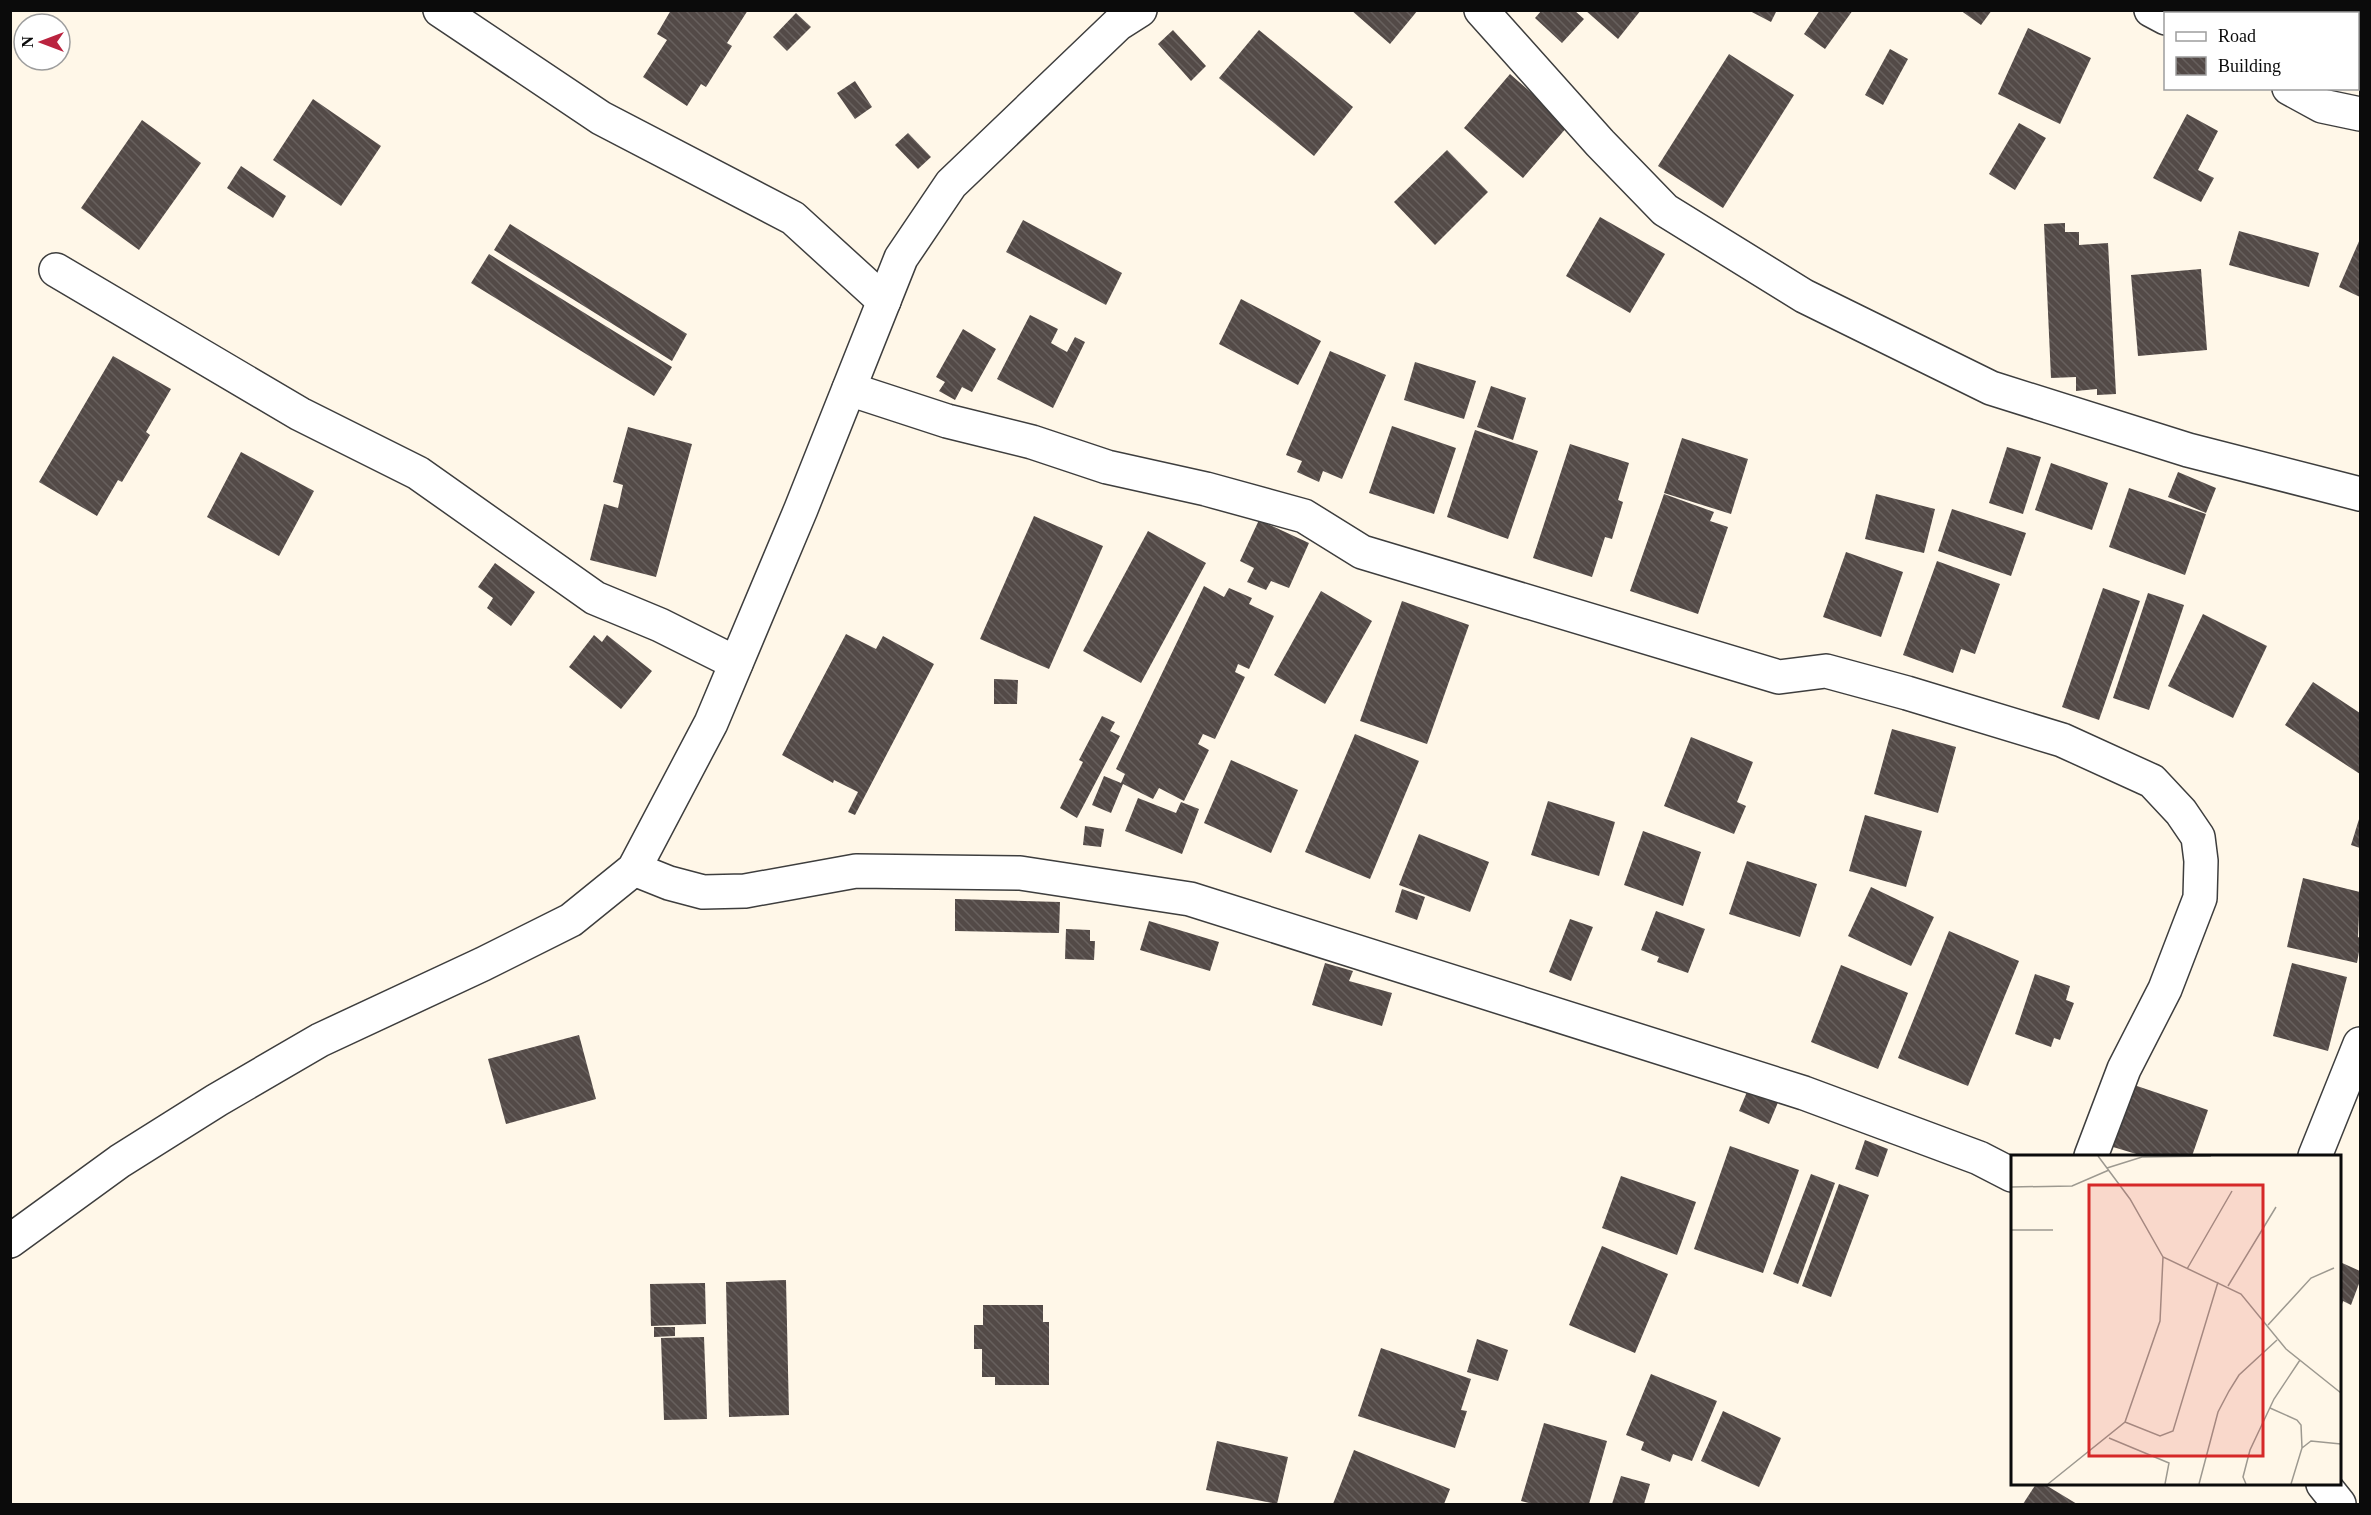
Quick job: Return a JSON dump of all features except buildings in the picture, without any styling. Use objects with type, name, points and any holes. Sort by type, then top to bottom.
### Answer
[{"type":"street","points":[[440,10],[601,118],[793,218],[884,301]]},
{"type":"street","points":[[10,1241],[120,1161],[217,1100],[320,1040],[571,920],[634,869],[711,723],[901,258],[951,184],[1118,24],[1140,10]]},
{"type":"street","points":[[1481,10],[1665,210],[1804,296],[1991,388],[2188,450],[2361,494]]},
{"type":"street","points":[[2293,90],[2322,106],[2361,114]]},
{"type":"street","points":[[56,270],[300,414],[418,474],[595,598],[660,625],[736,663]]},
{"type":"street","points":[[849,389],[946,421],[1032,442],[1107,467],[1206,489],[1304,516],[1362,552],[1779,677],[1826,671],[1918,696],[2062,740],[2152,781],[2181,812],[2198,837],[2201,861],[2200,897],[2165,989],[2124,1069],[2091,1155]]},
{"type":"street","points":[[634,869],[669,883],[703,892],[745,891],[856,871],[1020,873],[1190,899],[1804,1093],[1978,1158],[2011,1174]]},
{"type":"street","points":[[2315,1155],[2361,1044]]},
{"type":"street","points":[[2324,1485],[2339,1504]]}]
